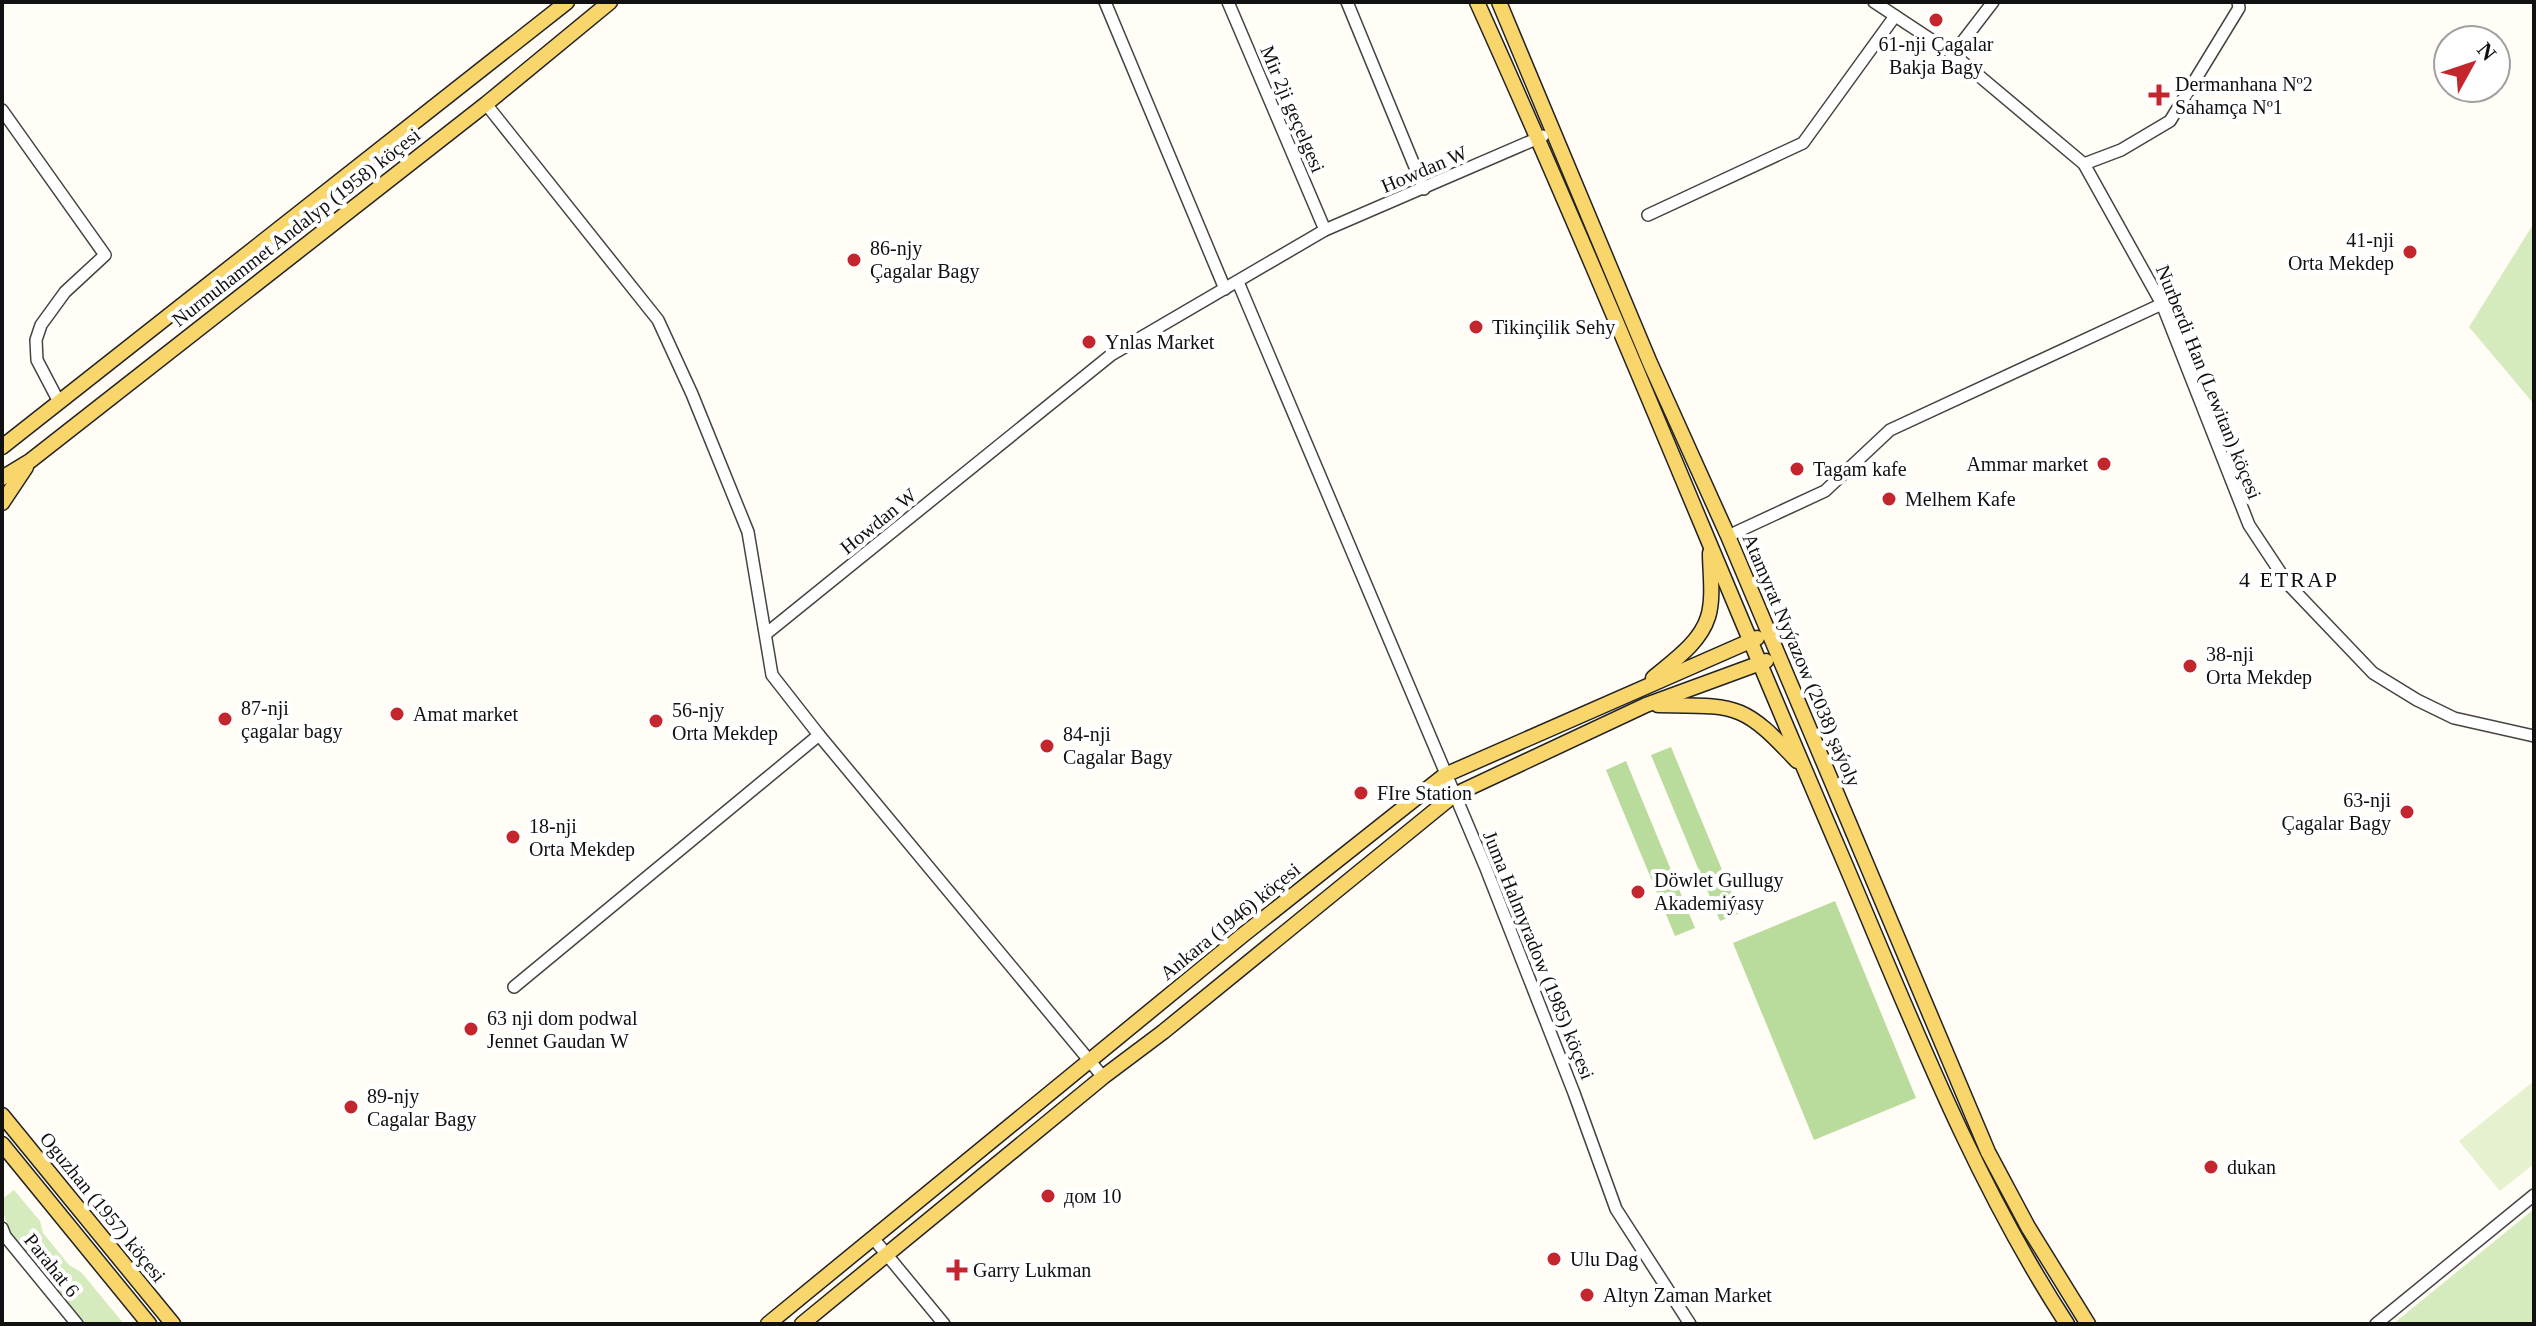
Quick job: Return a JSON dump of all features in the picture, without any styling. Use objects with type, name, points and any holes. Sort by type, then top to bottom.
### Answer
[{"type":"main road","name":"Nurmuhammet Andalyp (1958) köçesi","points":[[5,443],[567,2]]},
{"type":"main road","name":"Nurmuhammet Andalyp (1958) köçesi","points":[[2,478],[30,461],[486,104],[610,2]]},
{"type":"main road","name":"Atamyrat Nyýazow (2038) şaýoly","points":[[1477,2],[1539,138],[1749,641],[1970,1153],[2015,1240],[2067,1324]]},
{"type":"main road","name":"Atamyrat Nyýazow (2038) şaýoly","points":[[1499,2],[1650,363],[1728,536],[2007,1191],[2088,1324]]},
{"type":"main road","points":[[2,503],[30,461]]},
{"type":"main road","points":[[1639,690],[1680,656],[1698,636],[1708,617],[1710,544]]},
{"type":"main road","name":"Ankara (1946) köçesi","points":[[768,1324],[1266,916],[1445,775],[1768,632]]},
{"type":"main road","name":"Ankara (1946) köçesi","points":[[802,1324],[1454,795],[1646,705],[1779,656]]},
{"type":"main road","points":[[1646,705],[1724,706],[1740,711],[1766,727],[1804,769]]},
{"type":"main road","name":"Oguzhan (1957) köçesi","points":[[2,1115],[173,1324]]},
{"type":"main road","name":"Oguzhan (1957) köçesi","points":[[2,1144],[149,1324]]},
{"type":"street","points":[[1105,2],[1225,289]]},
{"type":"street","name":"Mir 2ji geçelgesi","points":[[1228,2],[1325,230]]},
{"type":"street","points":[[1347,2],[1424,189]]},
{"type":"street","name":"Nurberdi Han (Lewitan) köçesi","points":[[1874,2],[1953,54],[2084,164],[2162,304],[2249,525],[2288,584],[2373,673],[2387,682],[2454,718],[2534,736]]},
{"type":"street","points":[[1953,54],[1993,2]]},
{"type":"street","points":[[2084,164],[2121,150],[2170,121],[2239,8],[2238,2]]},
{"type":"street","points":[[1648,215],[1803,143],[1895,16]]},
{"type":"street","points":[[486,104],[658,320],[748,532],[772,675],[1103,1077]]},
{"type":"street","points":[[2,110],[105,255],[65,292],[41,325],[36,340],[37,360],[59,402]]},
{"type":"street","name":"Howdan W","points":[[767,633],[1111,355],[1325,230],[1554,131]]},
{"type":"street","name":"Juma Halmyradow (1985) köçesi","points":[[1238,282],[1543,1013],[1616,1209],[1690,1324]]},
{"type":"street","points":[[1728,536],[1825,491],[1890,430],[2162,304]]},
{"type":"street","points":[[514,987],[819,735]]},
{"type":"street","points":[[2376,1324],[2534,1195]]},
{"type":"street","name":"Parahat 6","points":[[2,1228],[5,1236],[77,1324]]},
{"type":"street","points":[[873,1238],[944,1324]]},
{"type":"green space","points":[[2534,223],[2534,404],[2469,327]]},
{"type":"green space","points":[[1671,747],[1740,913],[1720,921],[1651,755]]},
{"type":"green space","points":[[1626,761],[1695,928],[1675,936],[1606,770]]},
{"type":"green space","points":[[1835,901],[1916,1098],[1814,1140],[1733,943]]},
{"type":"green space","points":[[2534,1081],[2534,1164],[2500,1191],[2459,1141]]},
{"type":"green space","points":[[14,1190],[40,1221],[43,1233],[69,1265],[81,1272],[124,1324],[82,1324],[45,1282],[20,1249],[4,1216],[2,1199]]},
{"type":"green space","points":[[2534,1209],[2534,1324],[2393,1324]]},
{"type":"place","name":"61-nji Çagalar Bakja Bagy","points":[[1936,20]]},
{"type":"place","name":"Dermanhana Nº2 Sahamça Nº1","points":[[2159,95]]},
{"type":"place","name":"41-nji Orta Mekdep","points":[[2410,252]]},
{"type":"place","name":"86-njy Çagalar Bagy","points":[[854,260]]},
{"type":"place","name":"Tikinçilik Sehy","points":[[1476,327]]},
{"type":"place","name":"Ynlas Market","points":[[1089,342]]},
{"type":"place","name":"Ammar market","points":[[2104,464]]},
{"type":"place","name":"Tagam kafe","points":[[1797,469]]},
{"type":"place","name":"Melhem Kafe","points":[[1889,499]]},
{"type":"place","name":"38-nji Orta Mekdep","points":[[2190,666]]},
{"type":"place","name":"Amat market","points":[[397,714]]},
{"type":"place","name":"87-nji çagalar bagy","points":[[225,719]]},
{"type":"place","name":"56-njy Orta Mekdep","points":[[656,721]]},
{"type":"place","name":"84-nji Cagalar Bagy","points":[[1047,746]]},
{"type":"place","name":"FIre Station","points":[[1361,793]]},
{"type":"place","name":"63-nji Çagalar Bagy","points":[[2407,812]]},
{"type":"place","name":"18-nji Orta Mekdep","points":[[513,837]]},
{"type":"place","name":"Döwlet Gullugy Akademiýasy","points":[[1638,892]]},
{"type":"place","name":"63 nji dom podwal Jennet Gaudan W","points":[[471,1029]]},
{"type":"place","name":"89-njy Cagalar Bagy","points":[[351,1107]]},
{"type":"place","name":"dukan","points":[[2211,1167]]},
{"type":"place","name":"дом 10","points":[[1048,1196]]},
{"type":"place","name":"Ulu Dag","points":[[1554,1259]]},
{"type":"place","name":"Garry Lukman","points":[[957,1270]]},
{"type":"place","name":"Altyn Zaman Market","points":[[1587,1295]]},
{"type":"district","name":"4 ETRAP","points":[[2289,579]]}]
